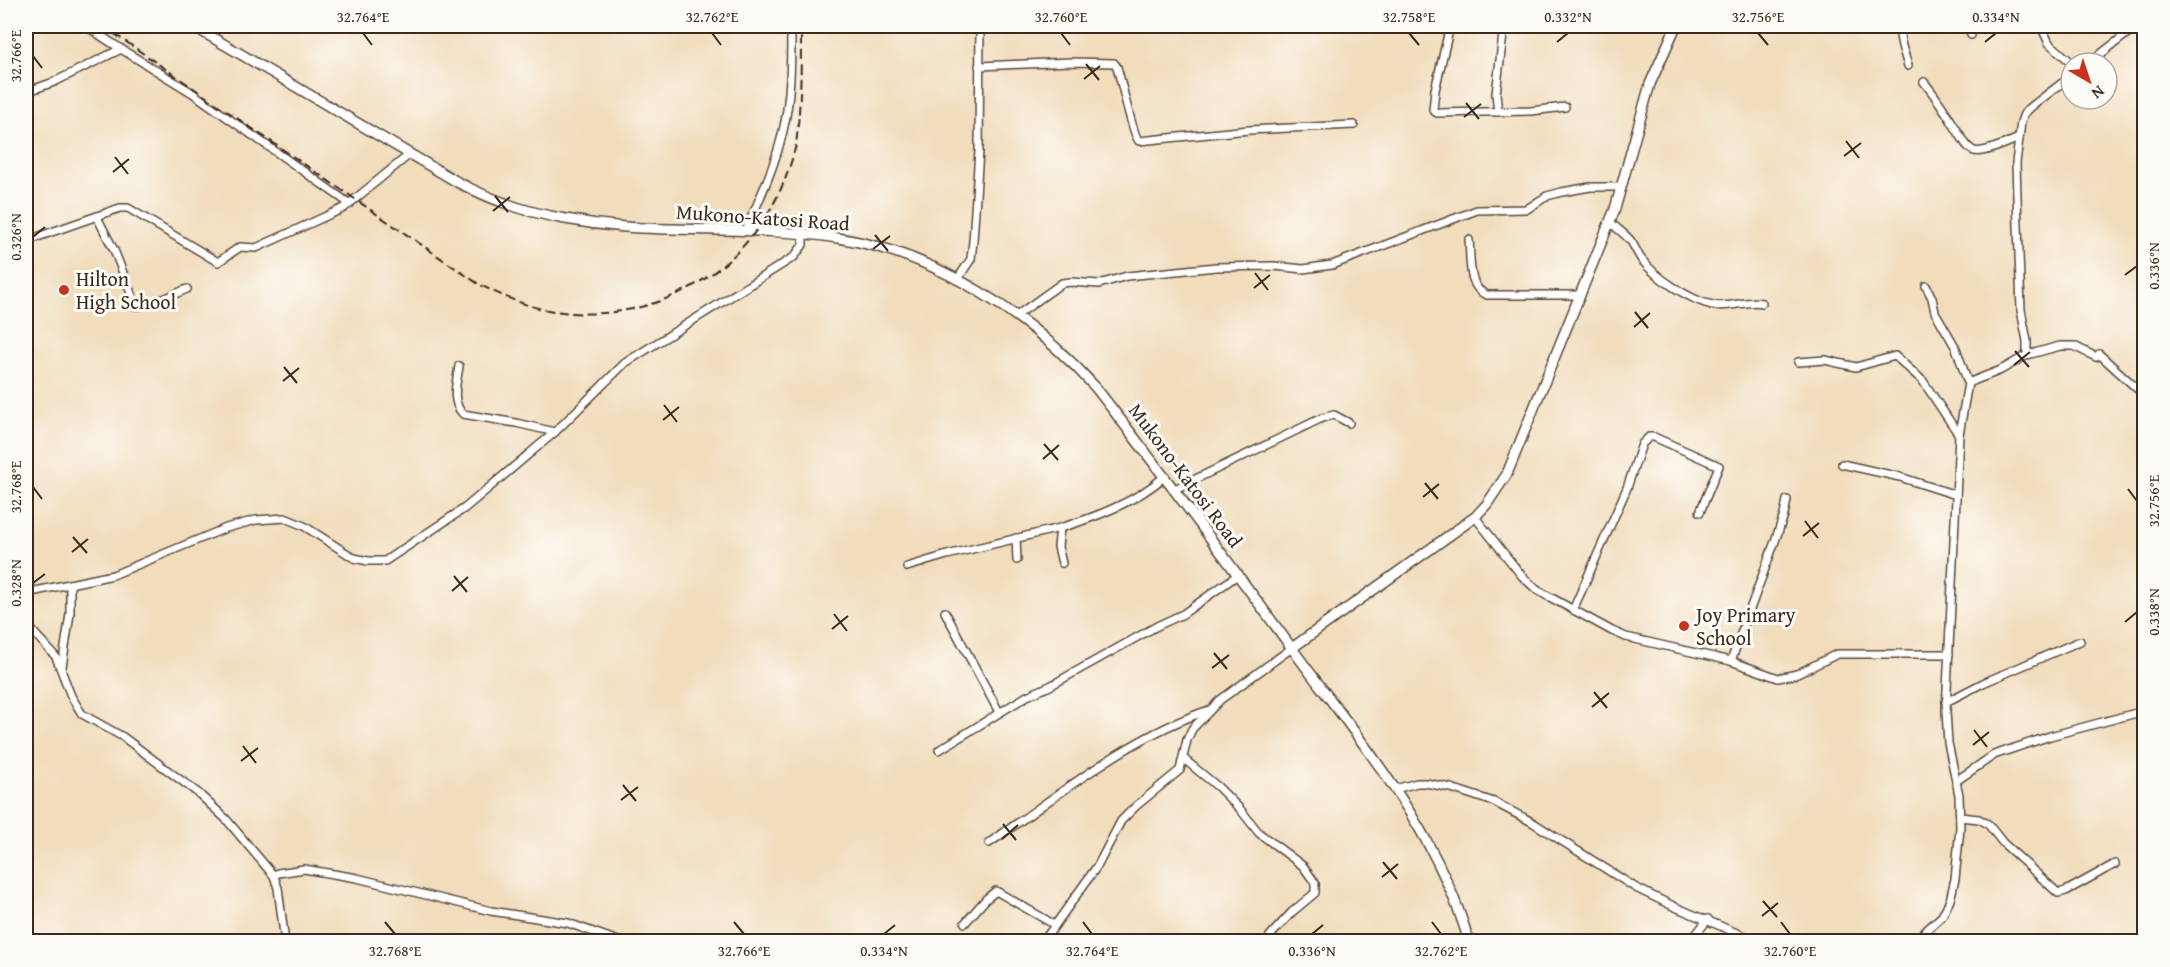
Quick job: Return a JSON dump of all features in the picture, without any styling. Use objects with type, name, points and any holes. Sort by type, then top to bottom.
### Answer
[{"type":"main road","name":"Mukono-Katosi Road","points":[[193,26],[459,183],[506,204],[625,227],[746,230],[838,238],[897,253],[957,280],[1016,316],[1074,363],[1096,388],[1165,476],[1353,728],[1418,824],[1441,866],[1469,942]]},
{"type":"main road","points":[[1292,648],[1475,517],[1495,494],[1507,474],[1610,222],[1650,84],[1676,26]]},
{"type":"street","points":[[86,26],[190,92],[350,204]]},
{"type":"street","points":[[746,230],[771,170],[783,130],[789,87],[791,26]]},
{"type":"street","points":[[957,280],[971,259],[973,241],[979,151],[980,26]]},
{"type":"street","points":[[1450,26],[1435,90],[1433,110],[1437,113],[1498,112],[1565,107]]},
{"type":"street","points":[[1498,112],[1497,94],[1504,26]]},
{"type":"street","points":[[1898,26],[1908,66]]},
{"type":"street","points":[[1969,26],[1971,35]]},
{"type":"street","points":[[2041,26],[2049,42],[2059,51]]},
{"type":"street","points":[[2105,51],[2137,26]]},
{"type":"street","points":[[26,92],[54,82],[121,49]]},
{"type":"street","points":[[979,66],[1101,61],[1114,63],[1118,67],[1134,135],[1139,141],[1249,130],[1354,125]]},
{"type":"street","points":[[1924,82],[1971,149],[1979,151],[2019,138]]},
{"type":"street","points":[[2027,355],[2027,340],[2021,310],[2016,163],[2024,114],[2059,86]]},
{"type":"street","points":[[26,241],[120,208],[133,210],[218,262],[240,247],[256,248],[333,214],[350,204],[410,154]]},
{"type":"street","points":[[1016,316],[1062,283],[1099,284],[1127,276],[1216,267],[1274,266],[1303,269],[1332,265],[1477,210],[1527,209],[1547,196],[1562,192],[1590,187],[1620,187]]},
{"type":"street","points":[[97,217],[114,250],[136,306],[151,304],[187,289]]},
{"type":"street","points":[[1610,222],[1630,240],[1636,252],[1651,270],[1685,293],[1710,304],[1721,306],[1736,306],[1756,301],[1762,303]]},
{"type":"street","points":[[26,593],[113,575],[226,528],[256,520],[285,518],[304,526],[354,558],[385,561],[465,508],[555,432],[625,363],[794,257],[803,245],[803,235]]},
{"type":"street","points":[[1469,240],[1473,284],[1480,293],[1487,295],[1581,295]]},
{"type":"street","points":[[1913,942],[1937,922],[1950,900],[1955,879],[1960,817],[1959,795],[1948,743],[1946,702],[1959,435],[1968,383],[1956,348],[1935,312],[1926,286]]},
{"type":"street","points":[[1968,383],[2001,370],[2027,355],[2060,346],[2074,346],[2096,357],[2099,354],[2145,395]]},
{"type":"street","points":[[1798,362],[1825,360],[1856,367],[1894,356],[1923,381],[1959,435]]},
{"type":"street","points":[[459,366],[455,397],[457,408],[463,414],[555,432]]},
{"type":"street","points":[[1174,489],[1322,418],[1334,415],[1349,423]]},
{"type":"street","points":[[1573,610],[1627,488],[1642,444],[1649,437],[1654,437],[1719,466],[1700,512]]},
{"type":"street","points":[[1842,464],[1900,477],[1956,495]]},
{"type":"street","points":[[907,567],[1059,528],[1112,508],[1152,488],[1165,476]]},
{"type":"street","points":[[1731,661],[1774,544],[1787,500]]},
{"type":"street","points":[[1475,517],[1522,576],[1546,596],[1626,637],[1731,661],[1778,678],[1797,674],[1837,654],[1902,656],[1949,654]]},
{"type":"street","points":[[1059,528],[1058,548],[1062,563]]},
{"type":"street","points":[[1016,538],[1017,560]]},
{"type":"street","points":[[939,750],[999,712],[1183,614],[1239,574]]},
{"type":"street","points":[[62,669],[70,614],[70,584]]},
{"type":"street","points":[[945,612],[999,712]]},
{"type":"street","points":[[26,624],[56,657],[71,696],[82,714],[123,737],[198,794],[226,819],[274,876],[278,888],[285,942]]},
{"type":"street","points":[[1946,702],[1983,683],[2080,641]]},
{"type":"street","points":[[1043,942],[1098,866],[1121,821],[1180,770],[1192,729],[1221,700],[1292,648]]},
{"type":"street","points":[[989,843],[1138,743],[1185,718],[1211,709]]},
{"type":"street","points":[[1956,781],[1994,755],[2050,736],[2145,711]]},
{"type":"street","points":[[1184,759],[1218,787],[1259,833],[1303,866],[1312,876],[1315,893],[1292,912],[1270,936]]},
{"type":"street","points":[[1395,789],[1426,783],[1451,788],[1494,802],[1532,822],[1636,888],[1758,942]]},
{"type":"street","points":[[1960,817],[1979,819],[1988,824],[2003,843],[2058,893],[2066,891],[2115,864]]},
{"type":"street","points":[[274,876],[278,873],[304,868],[315,870],[491,911],[568,923],[621,942]]},
{"type":"street","points":[[965,923],[996,891],[1055,924]]},
{"type":"street","points":[[1690,942],[1708,919]]},
{"type":"railway","points":[[103,26],[480,285],[530,306],[590,314],[630,309],[668,298],[702,280],[733,256],[759,226],[780,191],[796,146],[800,100],[801,26]]},
{"type":"place","name":"Hilton High School","points":[[64,290]]},
{"type":"place","name":"Joy Primary School","points":[[1684,626]]}]
